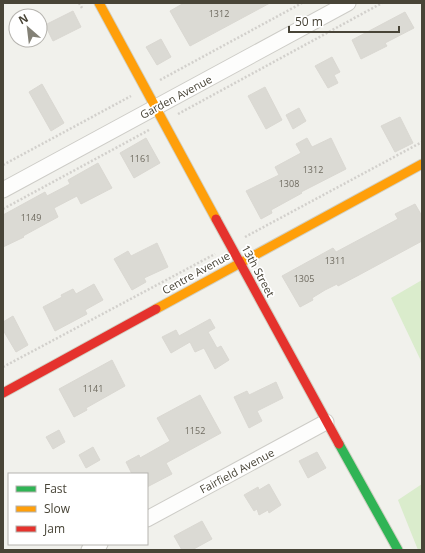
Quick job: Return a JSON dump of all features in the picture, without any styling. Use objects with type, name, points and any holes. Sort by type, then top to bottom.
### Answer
[{"type":"street","name":"13th Street","points":[[99,3],[326,422],[398,550]]},
{"type":"street","name":"Garden Avenue","points":[[3,190],[348,3]]},
{"type":"street","name":"Centre Avenue","points":[[3,393],[240,262],[422,164]]},
{"type":"street","name":"Fairfield Avenue","points":[[148,518],[326,422]]},
{"type":"street","points":[[89,550],[98,545]]},
{"type":"path","points":[[3,209],[382,3]]},
{"type":"path","points":[[239,240],[422,142]]},
{"type":"path","points":[[3,367],[215,254]]},
{"type":"green space","points":[[422,280],[422,363],[391,298]]},
{"type":"green space","points":[[422,484],[422,550],[418,550],[398,500]]},
{"type":"building","points":[[184,3],[270,3],[190,46],[170,11]]},
{"type":"building","points":[[73,11],[81,27],[53,41],[48,31],[48,24]]},
{"type":"building","points":[[405,12],[414,28],[385,43],[387,46],[361,59],[352,40]]},
{"type":"building","points":[[161,39],[171,57],[157,65],[146,47]]},
{"type":"building","points":[[332,57],[340,72],[334,75],[338,83],[328,88],[315,66]]},
{"type":"building","points":[[42,84],[64,123],[51,131],[29,92]]},
{"type":"building","points":[[265,87],[282,120],[266,129],[248,96]]},
{"type":"building","points":[[299,108],[306,121],[293,129],[286,115]]},
{"type":"building","points":[[400,117],[413,143],[395,152],[381,126]]},
{"type":"building","points":[[146,138],[160,163],[134,178],[120,153]]},
{"type":"building","points":[[307,138],[312,147],[331,138],[346,169],[301,192],[302,193],[271,210],[272,213],[261,219],[246,191],[279,175],[275,167],[301,153],[296,144]]},
{"type":"building","points":[[98,163],[112,188],[81,204],[77,196],[54,208],[58,217],[23,236],[24,237],[3,247],[3,215],[45,192],[47,196],[70,184],[68,180]]},
{"type":"building","points":[[415,204],[422,216],[422,241],[338,286],[337,284],[325,290],[312,298],[313,300],[300,307],[282,276],[333,248],[336,252],[398,219],[395,214]]},
{"type":"building","points":[[157,243],[168,267],[144,278],[146,282],[132,290],[114,259],[128,251],[131,256]]},
{"type":"building","points":[[94,284],[103,300],[85,310],[87,314],[55,331],[43,307],[62,297],[61,295],[73,289],[76,294]]},
{"type":"building","points":[[13,316],[28,345],[16,352],[3,330],[3,322]]},
{"type":"building","points":[[210,319],[215,328],[208,332],[217,348],[221,346],[229,360],[215,369],[204,348],[195,352],[190,342],[171,353],[162,337],[176,330],[179,336]]},
{"type":"building","points":[[112,360],[125,386],[86,408],[87,410],[74,417],[59,389]]},
{"type":"building","points":[[276,382],[283,398],[257,411],[262,421],[249,428],[234,397],[247,391],[249,395]]},
{"type":"building","points":[[200,395],[221,433],[166,463],[172,474],[148,486],[148,473],[132,473],[126,462],[139,455],[140,458],[170,441],[157,418]]},
{"type":"building","points":[[59,430],[65,442],[53,449],[46,437]]},
{"type":"building","points":[[93,447],[100,460],[86,468],[79,455]]},
{"type":"building","points":[[317,452],[326,468],[308,478],[299,461]]},
{"type":"building","points":[[269,484],[281,505],[269,513],[268,510],[259,515],[257,509],[254,511],[244,495],[258,487],[259,490]]},
{"type":"building","points":[[202,521],[212,539],[192,550],[182,550],[174,536]]},
{"type":"traffic: fast","points":[[339,444],[398,550]]},
{"type":"traffic: slow","points":[[99,3],[216,219]]},
{"type":"traffic: slow","points":[[156,309],[422,164]]},
{"type":"traffic: jam","points":[[216,219],[339,444]]},
{"type":"traffic: jam","points":[[3,393],[156,309]]}]
